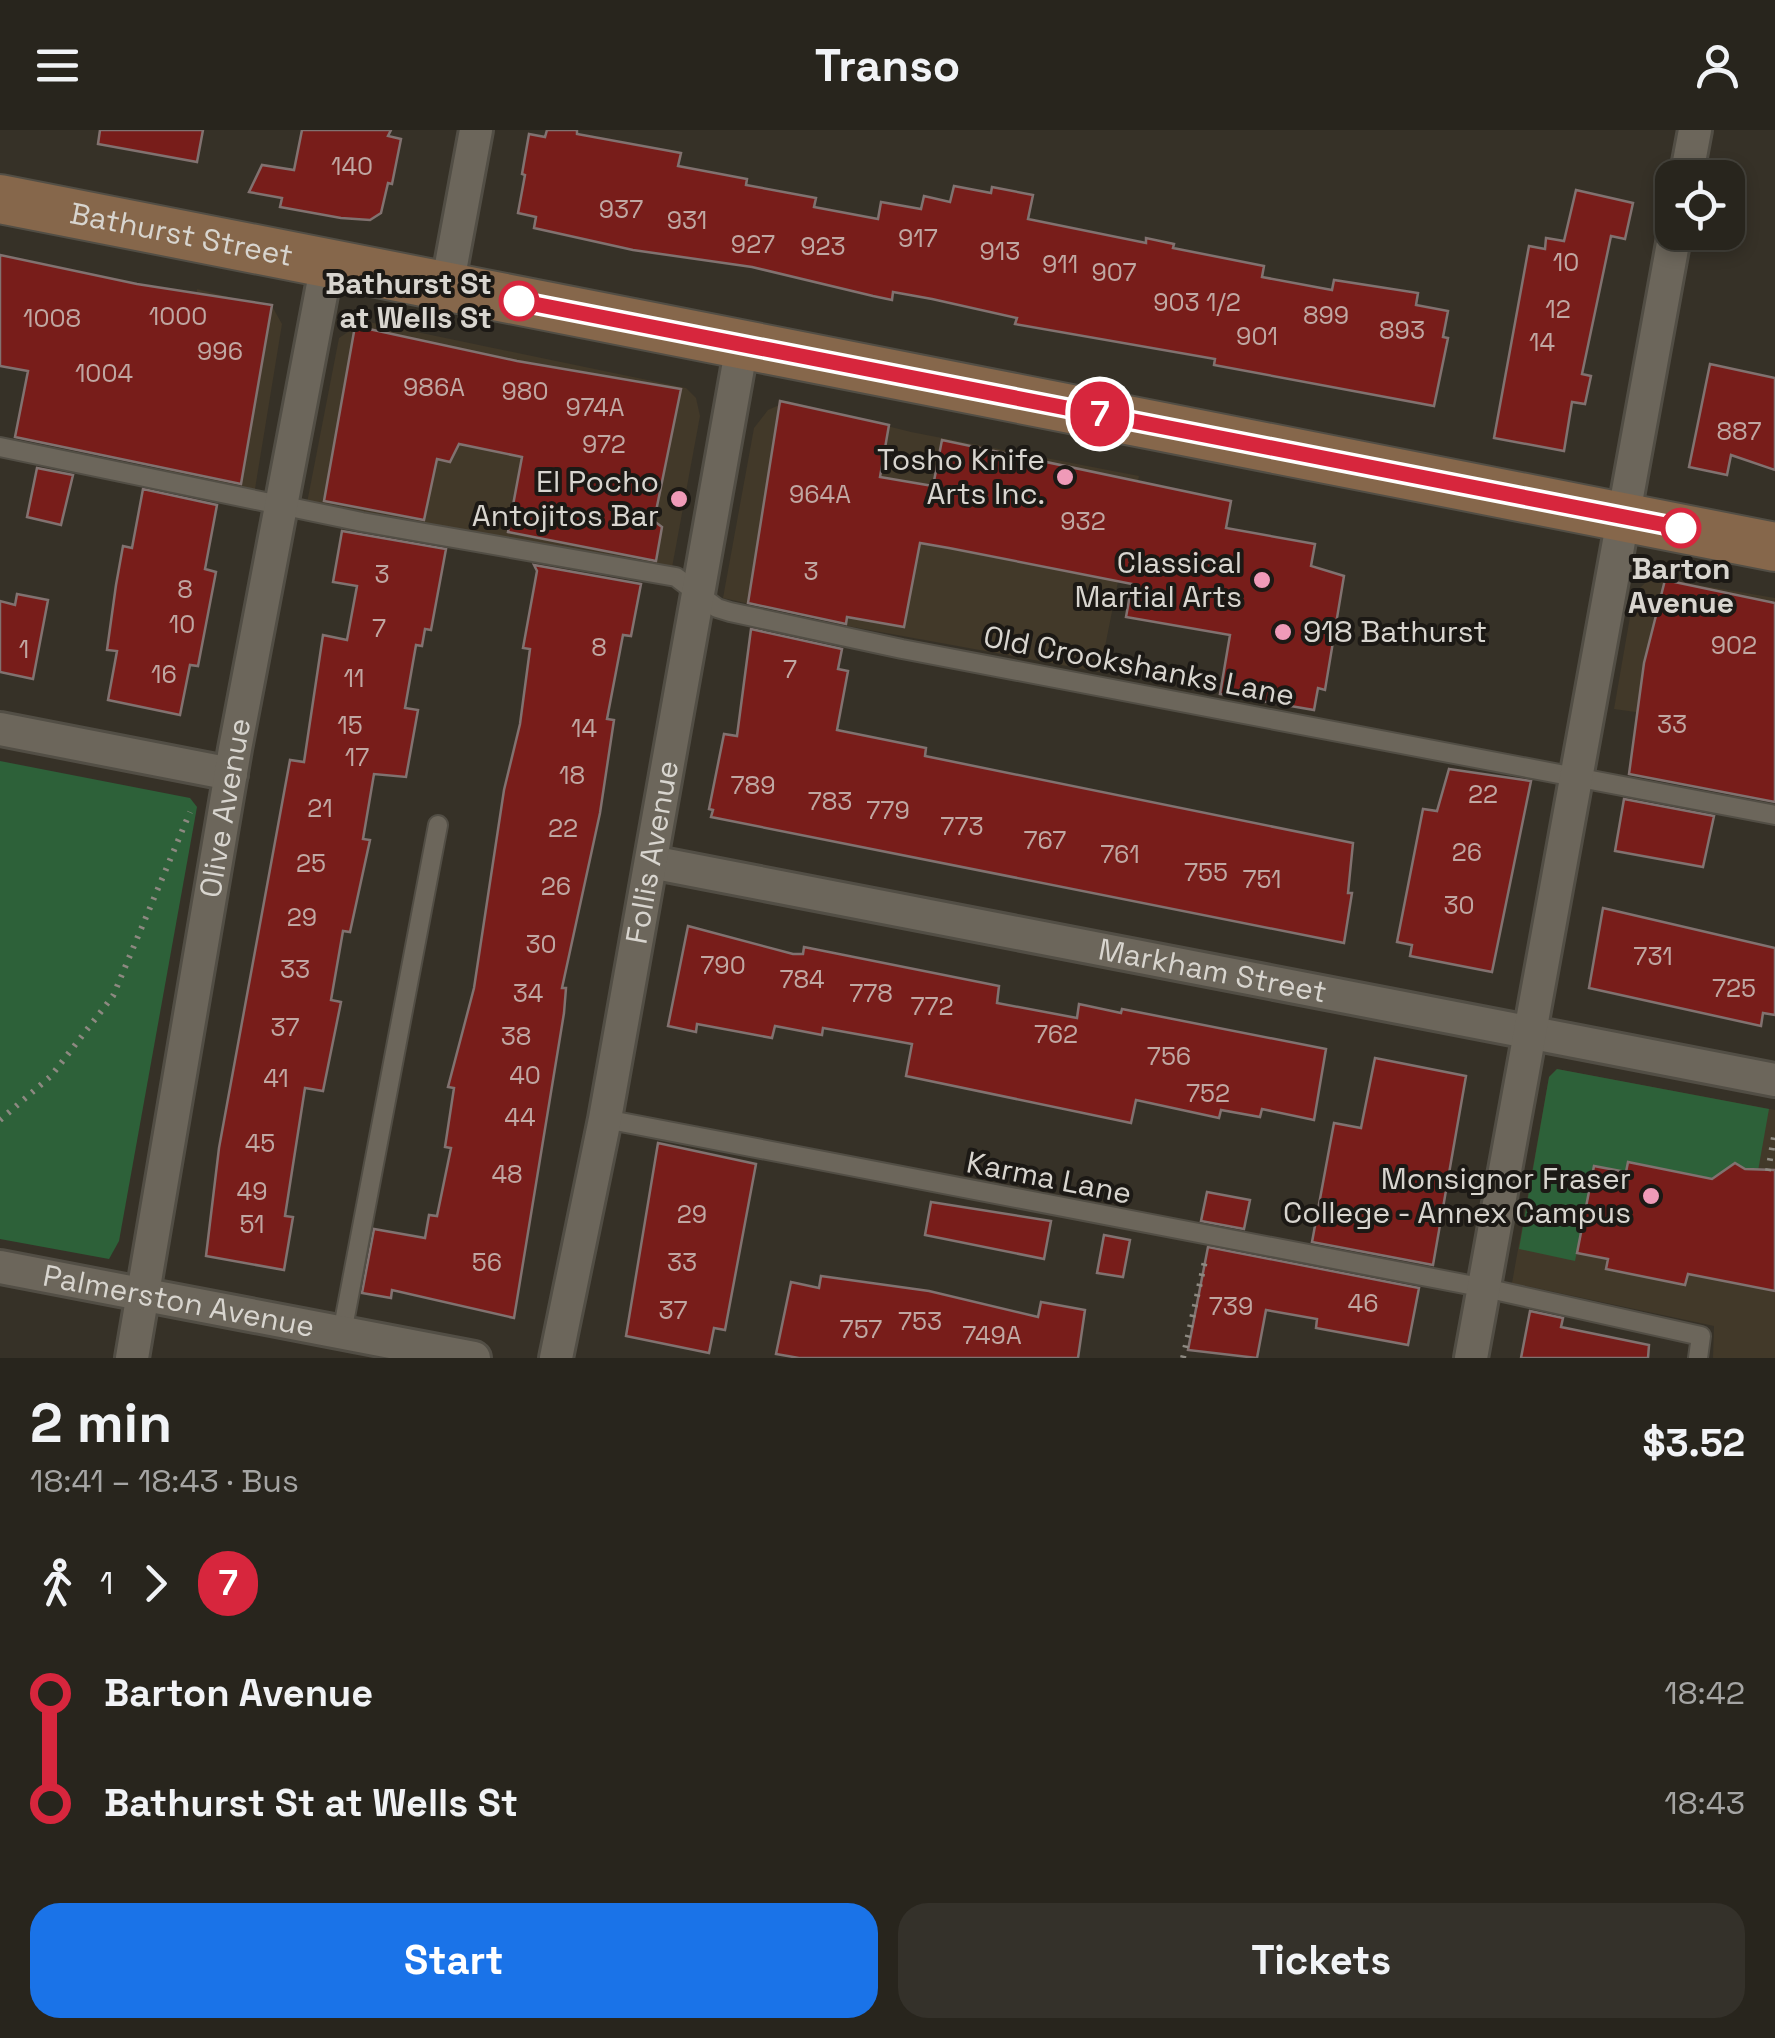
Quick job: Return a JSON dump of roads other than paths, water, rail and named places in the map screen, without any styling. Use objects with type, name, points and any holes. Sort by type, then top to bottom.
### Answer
[{"type":"main road","name":"Bathurst Street","points":[[0,199],[1775,546]]},
{"type":"street","points":[[447,286],[476,130]]},
{"type":"street","points":[[1689,160],[1695,130]]},
{"type":"street","points":[[1472,1358],[1672,250]]},
{"type":"street","name":"Olive Avenue","points":[[132,1358],[279,504],[327,262]]},
{"type":"street","name":"Follis Avenue","points":[[556,1358],[604,1118],[742,344]]},
{"type":"street","points":[[0,728],[231,774]]},
{"type":"street","name":"Markham Street","points":[[650,862],[1775,1080]]},
{"type":"street","name":"Palmerston Avenue","points":[[0,1267],[474,1358]]},
{"type":"lane","name":"Old Crookshanks Lane","points":[[0,447],[279,504],[676,577],[730,612],[902,649],[1775,815]]},
{"type":"lane","points":[[342,1333],[438,825]]},
{"type":"lane","name":"Karma Lane","points":[[604,1118],[1484,1288],[1701,1336],[1698,1358]]},
{"type":"place","name":"Bathurst St at Wells St","points":[[519,301]]},
{"type":"place","name":"Tosho Knife Arts Inc.","points":[[1065,477]]},
{"type":"place","name":"El Pocho Antojitos Bar","points":[[679,499]]},
{"type":"place","name":"Barton Avenue","points":[[1681,528]]},
{"type":"place","name":"Classical Martial Arts","points":[[1262,580]]},
{"type":"place","name":"918 Bathurst","points":[[1283,632]]},
{"type":"place","name":"Monsignor Fraser College - Annex Campus","points":[[1651,1196]]}]
